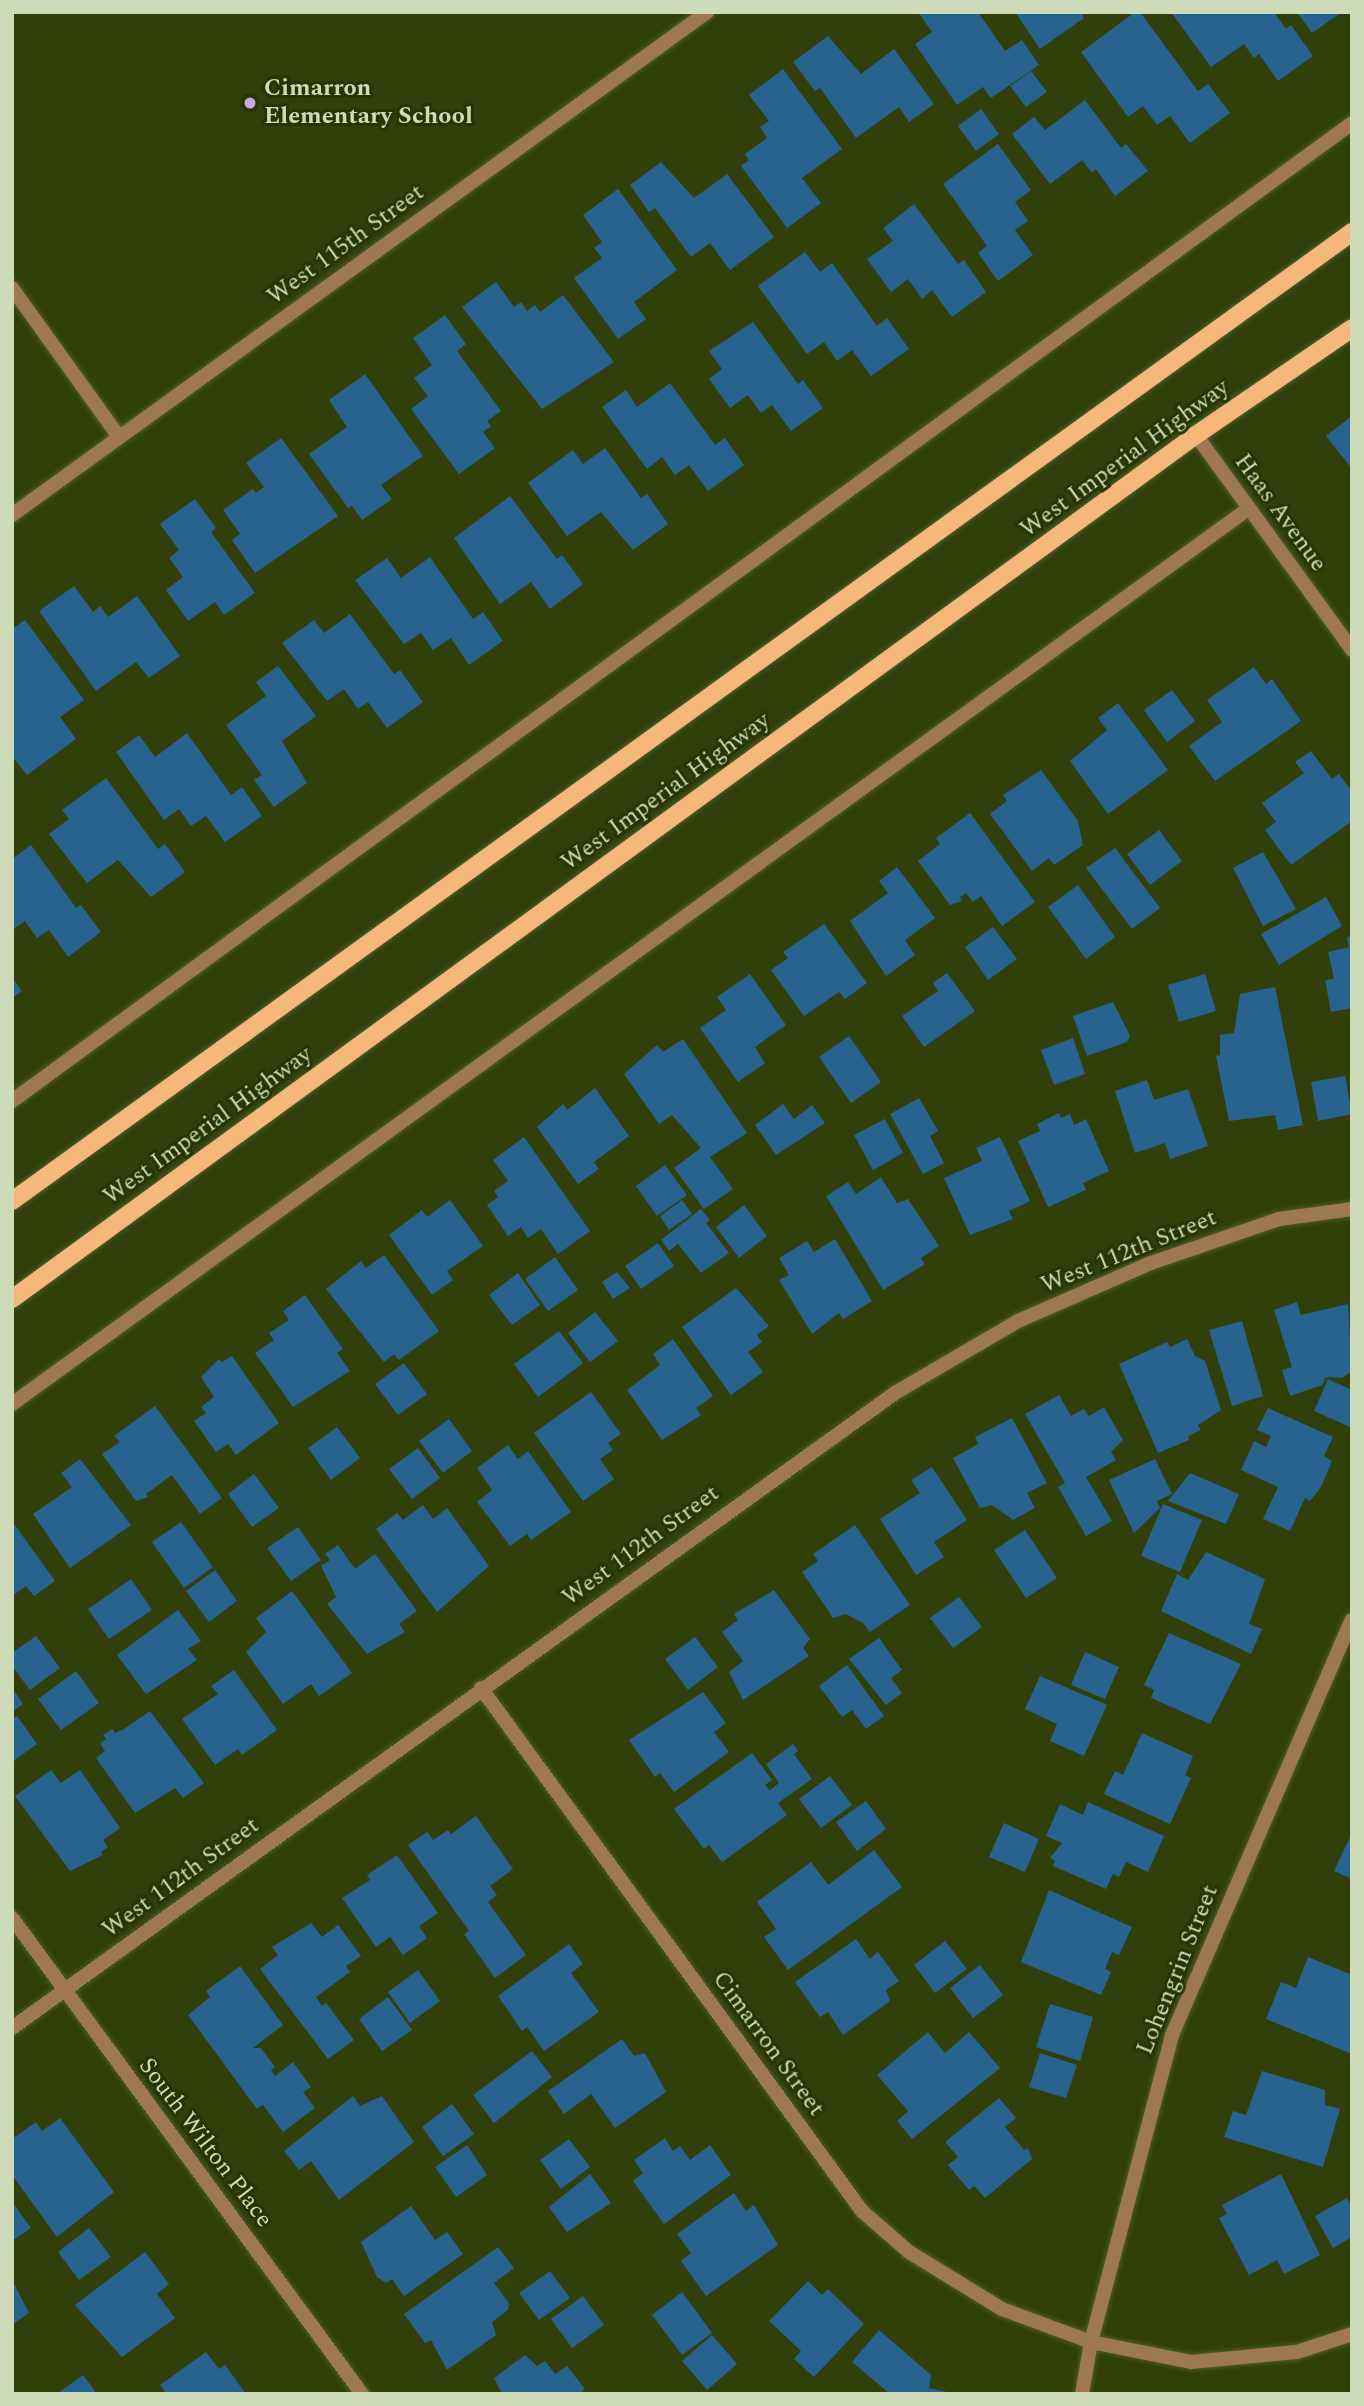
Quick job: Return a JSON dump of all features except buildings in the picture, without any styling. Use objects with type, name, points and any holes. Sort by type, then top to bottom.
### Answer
[{"type":"main road","name":"West Imperial Highway","points":[[12,1201],[1352,232]]},
{"type":"main road","name":"West Imperial Highway","points":[[12,1299],[1196,435],[1352,328]]},
{"type":"street","name":"West 115th Street","points":[[12,515],[707,12]]},
{"type":"street","points":[[12,1101],[1352,123]]},
{"type":"street","points":[[12,288],[119,437]]},
{"type":"street","name":"Haas Avenue","points":[[1196,435],[1352,650]]},
{"type":"street","points":[[12,1404],[1248,509]]},
{"type":"street","name":"West 112th Street","points":[[12,2028],[481,1688],[895,1393],[1018,1321],[1151,1263],[1279,1219],[1352,1209]]},
{"type":"street","name":"Lohengrin Street","points":[[1082,2394],[1091,2342],[1172,2035],[1352,1620]]},
{"type":"street","name":"Cimarron Street","points":[[481,1688],[862,2211],[909,2252],[1002,2309],[1091,2342],[1191,2362],[1297,2352],[1352,2334]]},
{"type":"street","name":"South Wilton Place","points":[[12,1918],[362,2394]]},
{"type":"place","name":"Cimarron Elementary School","points":[[250,103]]}]
